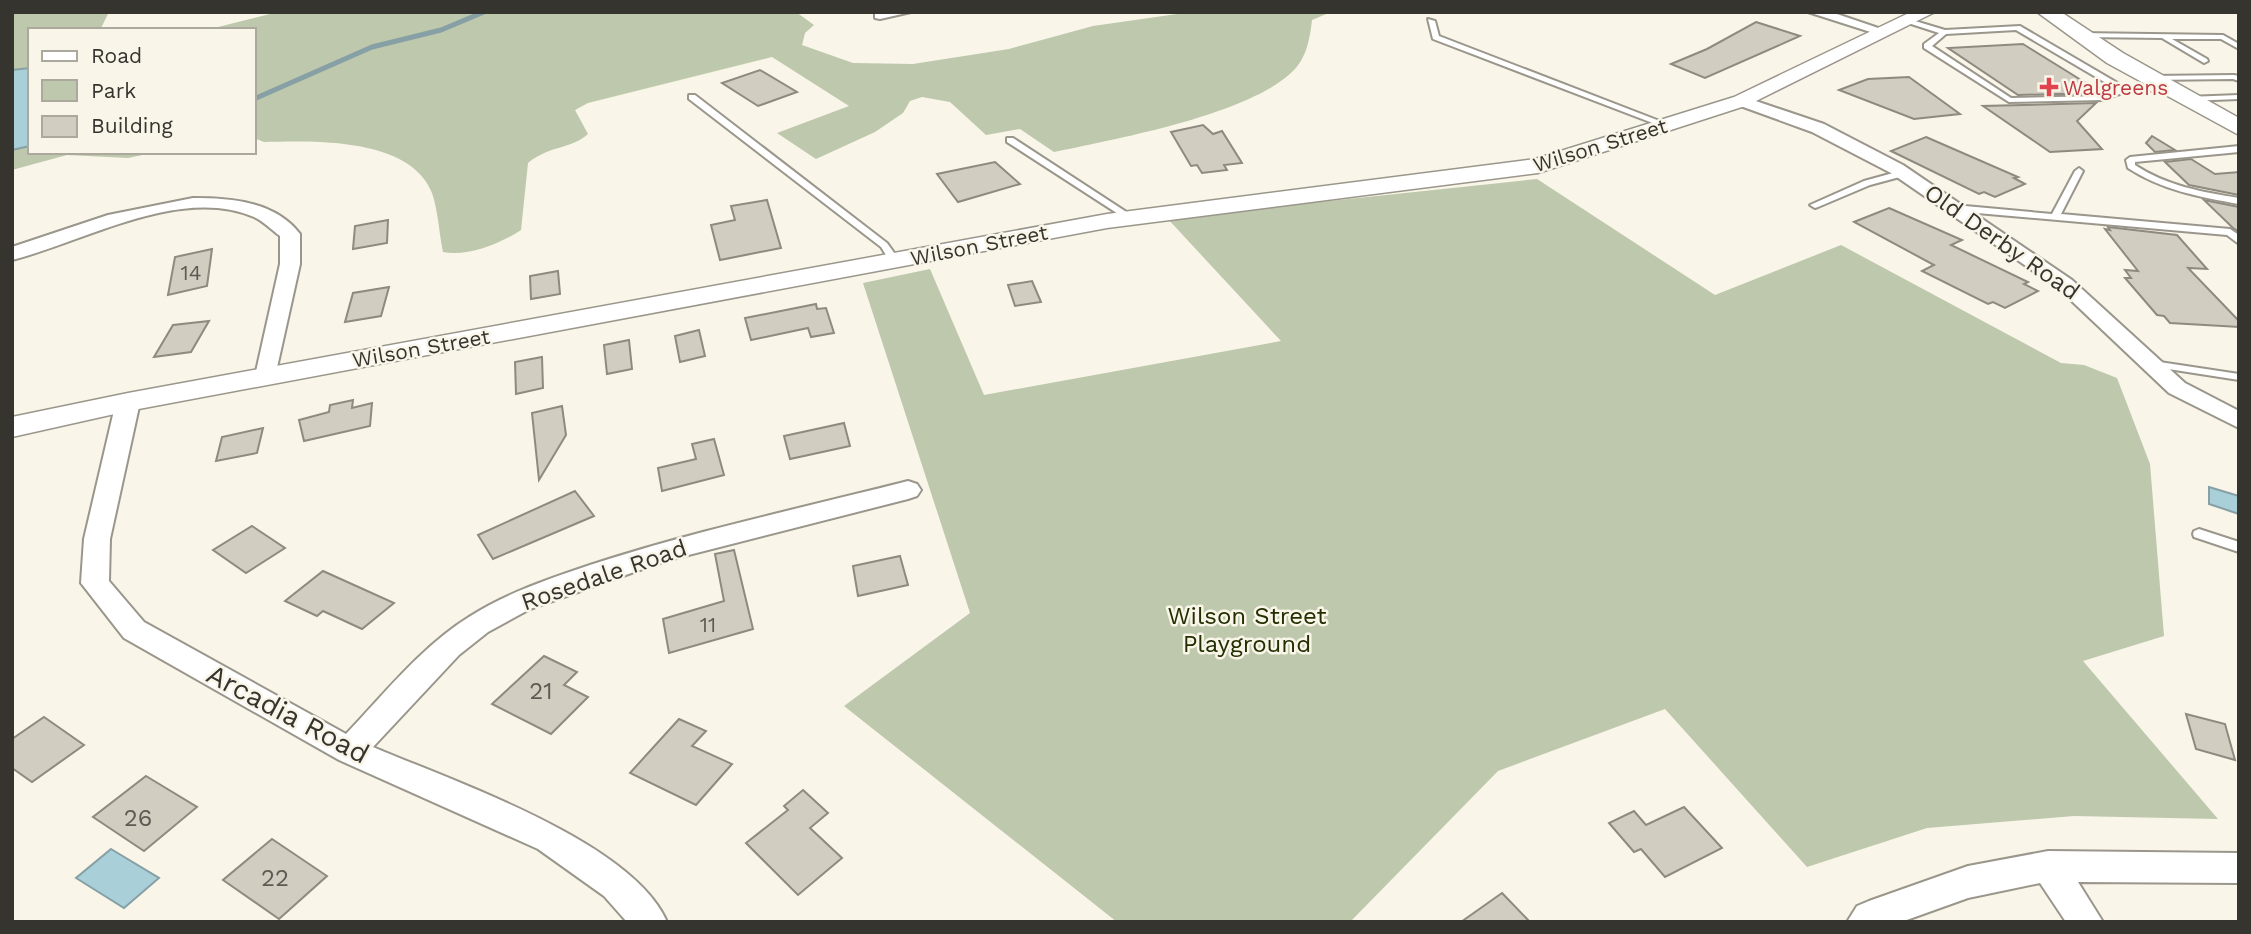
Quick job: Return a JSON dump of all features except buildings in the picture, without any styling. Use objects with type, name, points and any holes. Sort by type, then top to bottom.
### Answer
[{"type":"main road","points":[[2048,12],[2078,35],[2239,128]]},
{"type":"street","points":[[880,15],[904,12]]},
{"type":"street","points":[[1815,12],[1883,32]]},
{"type":"street","name":"Wilson Street","points":[[12,427],[266,376],[1129,217],[1538,166],[1741,101],[1917,16]]},
{"type":"street","name":"Old Derby Road","points":[[1741,101],[1818,128],[1904,173],[2065,284],[2177,388],[2239,421]]},
{"type":"street","points":[[12,254],[133,212],[178,204],[247,208],[279,221],[290,234],[290,264],[266,376]]},
{"type":"street","name":"Arcadia Road","points":[[128,402],[97,539],[95,583],[134,629],[350,751],[550,839],[616,885],[650,922]]},
{"type":"street","name":"Rosedale Road","points":[[350,751],[424,671],[466,633],[515,604],[609,568],[908,490]]},
{"type":"street","points":[[2048,866],[2086,922]]},
{"type":"street","points":[[1864,922],[1869,917],[1968,883],[2048,866],[2239,868]]},
{"type":"lane","points":[[1917,16],[1944,32],[2017,28],[2124,90]]},
{"type":"lane","points":[[1431,22],[1436,37],[1666,125]]},
{"type":"lane","points":[[1944,32],[1927,46],[2009,100],[2029,102],[2103,98],[2124,90],[2239,97]]},
{"type":"lane","points":[[2078,35],[2223,37],[2239,47]]},
{"type":"lane","points":[[2162,36],[2204,61]]},
{"type":"lane","points":[[2176,92],[2234,77],[2239,79]]},
{"type":"lane","points":[[2176,92],[2239,104]]},
{"type":"lane","points":[[2020,100],[2026,96],[2053,94]]},
{"type":"lane","points":[[2066,94],[2110,94]]},
{"type":"lane","points":[[692,97],[884,245],[895,261]]},
{"type":"lane","points":[[1010,140],[1129,217]]},
{"type":"lane","points":[[2239,149],[2130,160],[2131,166],[2143,175],[2164,184],[2239,201]]},
{"type":"lane","points":[[2055,216],[2079,171]]},
{"type":"lane","points":[[1815,205],[1867,183],[1904,173]]},
{"type":"lane","points":[[1953,208],[2230,232],[2239,241]]},
{"type":"lane","points":[[2152,364],[2239,377]]},
{"type":"lane","points":[[2199,534],[2239,547]]},
{"type":"green space","points":[[12,12],[109,12],[101,28],[28,28],[28,154],[147,154],[128,158],[67,155],[12,170]]},
{"type":"green space","points":[[278,12],[796,12],[814,25],[805,33],[802,45],[853,63],[913,64],[1009,49],[1093,26],[1191,12],[1331,12],[1312,20],[1305,53],[1294,70],[1274,86],[1248,100],[1182,123],[1054,152],[1020,129],[986,135],[950,102],[922,97],[910,101],[903,113],[875,132],[816,159],[777,133],[849,106],[772,57],[588,103],[575,110],[588,134],[528,163],[521,230],[483,248],[462,253],[443,252],[432,193],[420,175],[403,161],[358,146],[264,142],[256,139],[256,28],[214,28]]},
{"type":"green space","name":"Wilson Street Playground","points":[[1537,179],[1715,295],[1841,245],[2061,363],[2084,365],[2117,378],[2150,464],[2164,636],[2083,661],[2218,819],[2074,816],[1927,828],[1807,867],[1665,709],[1498,771],[1350,922],[1117,922],[844,706],[970,613],[863,283],[930,269],[984,395],[1281,341],[1167,218]]},
{"type":"water","points":[[28,68],[28,146],[12,150],[12,70]]},
{"type":"water","points":[[2209,487],[2239,496],[2239,514],[2209,504]]},
{"type":"water","points":[[111,849],[159,878],[124,908],[76,878]]},
{"type":"waterway","points":[[256,98],[372,47],[441,30],[484,12]]},
{"type":"place","name":"Walgreens","points":[[2049,87]]}]
